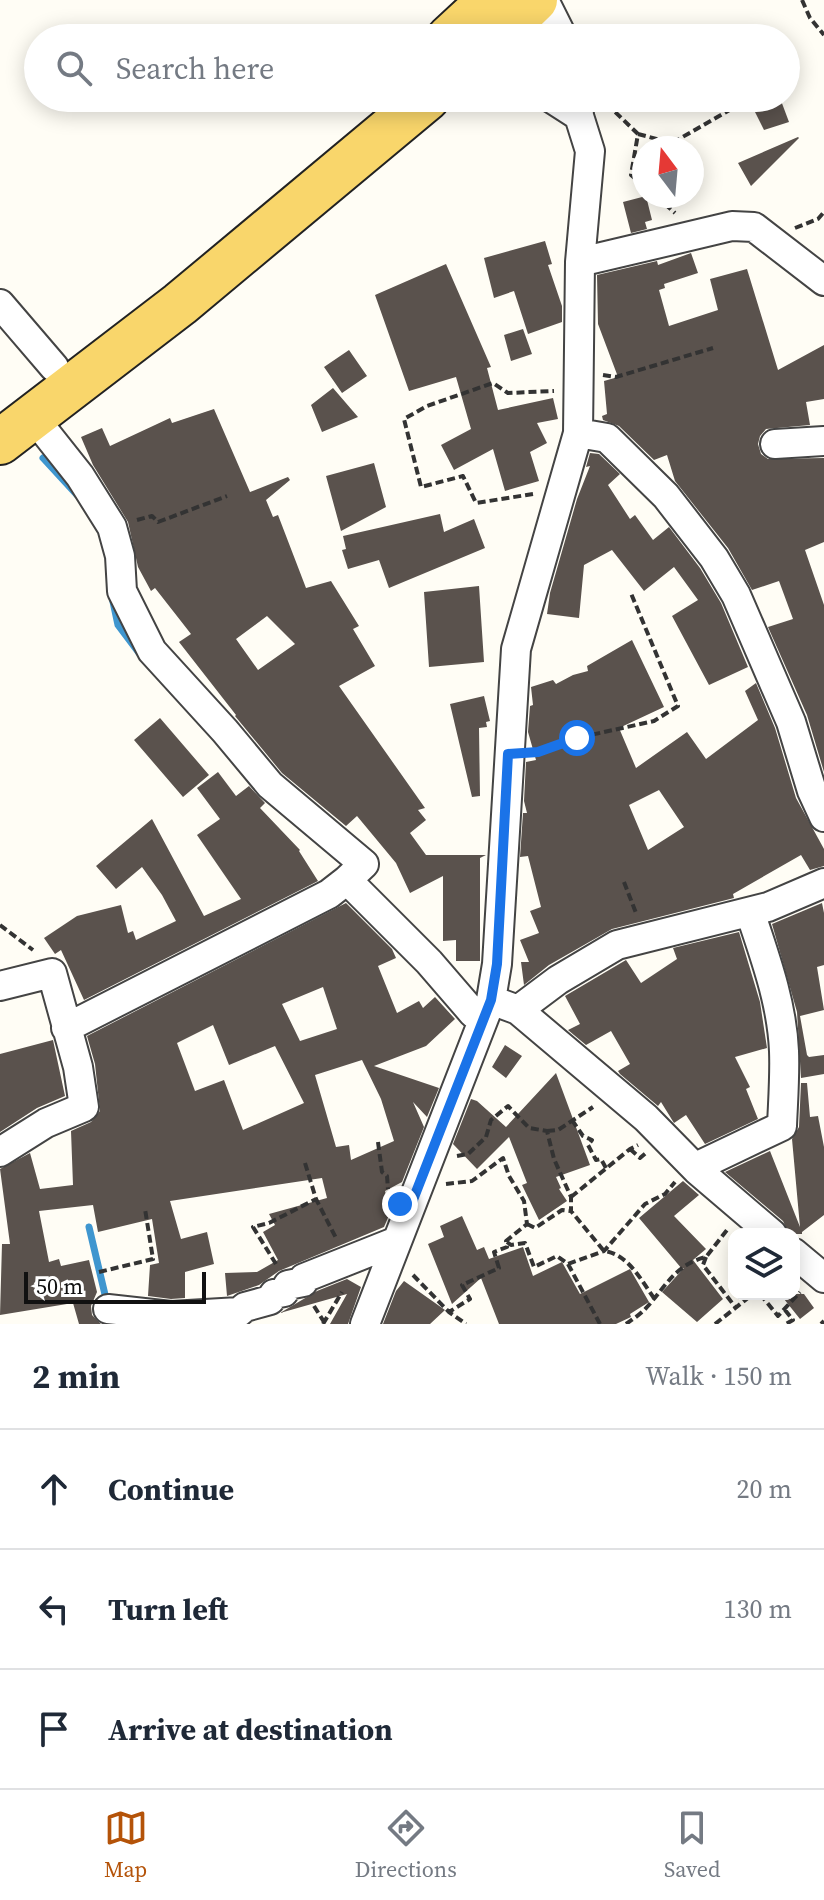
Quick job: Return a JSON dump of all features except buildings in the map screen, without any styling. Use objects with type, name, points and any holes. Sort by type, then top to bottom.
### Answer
[{"type":"main road","points":[[475,24],[490,0]]},
{"type":"main road","points":[[490,24],[535,0]]},
{"type":"main road","points":[[11,422],[54,367],[248,211],[364,112]]},
{"type":"main road","points":[[11,422],[180,304],[410,112]]},
{"type":"street","points":[[544,0],[556,24]]},
{"type":"street","points":[[365,1324],[487,1009],[497,964],[516,649],[549,532],[562,498],[578,433],[580,262],[590,151],[580,112]]},
{"type":"street","points":[[580,262],[732,226],[754,227],[824,281]]},
{"type":"street","points":[[0,304],[54,367]]},
{"type":"street","points":[[11,422],[80,476],[112,527],[120,556],[122,591],[152,651],[270,785],[364,864],[329,894],[66,1028]]},
{"type":"street","points":[[578,433],[607,438],[666,496],[714,558],[736,595],[791,722],[818,788],[824,817]]},
{"type":"street","points":[[775,444],[824,441]]},
{"type":"street","points":[[352,875],[473,1013],[487,1009],[518,1010],[663,1133],[696,1168],[765,1228]]},
{"type":"street","points":[[518,1010],[558,980],[617,945],[768,907],[824,883]]},
{"type":"street","points":[[696,1168],[782,1126],[784,1049],[779,1009],[750,912]]},
{"type":"street","points":[[0,986],[52,973],[78,1067],[84,1107],[46,1123],[0,1152]]},
{"type":"street","points":[[108,1309],[171,1316],[239,1312],[245,1307],[270,1300],[274,1294],[284,1292],[288,1285],[303,1282],[304,1278],[394,1247]]},
{"type":"street","points":[[800,1261],[816,1282]]},
{"type":"path","points":[[802,0],[810,18],[824,35]]},
{"type":"path","points":[[615,112],[638,134],[672,143],[726,112]]},
{"type":"path","points":[[669,208],[675,213],[689,211]]},
{"type":"path","points":[[562,498],[535,494],[476,503],[463,476],[421,487],[404,419],[427,406],[493,383],[508,393],[616,377],[713,348]]},
{"type":"path","points":[[112,527],[152,516],[158,522],[227,496]]},
{"type":"path","points":[[508,754],[538,752],[577,738],[654,721],[678,706],[630,591]]},
{"type":"path","points":[[624,882],[645,938]]},
{"type":"path","points":[[0,925],[29,945],[52,973]]},
{"type":"path","points":[[453,1165],[457,1156],[468,1154],[486,1137],[491,1120],[508,1106],[529,1128],[558,1130],[594,1107],[611,1089]]},
{"type":"path","points":[[572,1120],[583,1136],[592,1140],[588,1145],[596,1160],[601,1159],[606,1168]]},
{"type":"path","points":[[547,1131],[554,1159],[571,1197],[571,1211],[604,1251]]},
{"type":"path","points":[[571,1197],[630,1149],[663,1133]]},
{"type":"path","points":[[378,1142],[382,1172],[387,1176],[389,1192],[398,1193],[400,1204],[411,1205]]},
{"type":"path","points":[[449,1173],[444,1184],[472,1181],[503,1158],[509,1176],[524,1201],[527,1224]]},
{"type":"path","points":[[305,1163],[316,1199],[348,1261]]},
{"type":"path","points":[[604,1251],[645,1204],[665,1194],[674,1182],[677,1183],[696,1168]]},
{"type":"path","points":[[293,1284],[274,1262],[253,1227],[269,1223],[316,1199]]},
{"type":"path","points":[[99,1272],[153,1259],[145,1209]]},
{"type":"path","points":[[527,1224],[535,1228],[562,1210],[571,1211]]},
{"type":"path","points":[[725,1220],[727,1232],[703,1265],[736,1308]]},
{"type":"path","points":[[506,1241],[527,1224]]},
{"type":"path","points":[[506,1241],[511,1245],[525,1243],[534,1267],[557,1256],[568,1264],[600,1324]]},
{"type":"path","points":[[449,1312],[470,1299],[462,1285],[499,1268],[494,1252],[507,1247],[506,1241]]},
{"type":"path","points":[[394,1247],[418,1283],[466,1324]]},
{"type":"path","points":[[568,1264],[604,1251],[614,1252],[633,1268],[654,1298]]},
{"type":"path","points":[[626,1324],[645,1310],[667,1280],[694,1260],[706,1257]]},
{"type":"path","points":[[765,1300],[778,1316],[816,1282]]},
{"type":"path","points":[[720,1323],[746,1300]]},
{"type":"path","points":[[785,1310],[793,1320],[786,1324]]},
{"type":"waterway","points":[[43,458],[77,495]]},
{"type":"waterway","points":[[112,597],[118,625],[139,653]]},
{"type":"waterway","points":[[89,1227],[107,1303]]},
{"type":"route","points":[[400,1204],[411,1205],[491,1000],[497,964],[508,754],[538,752],[577,738]]}]
